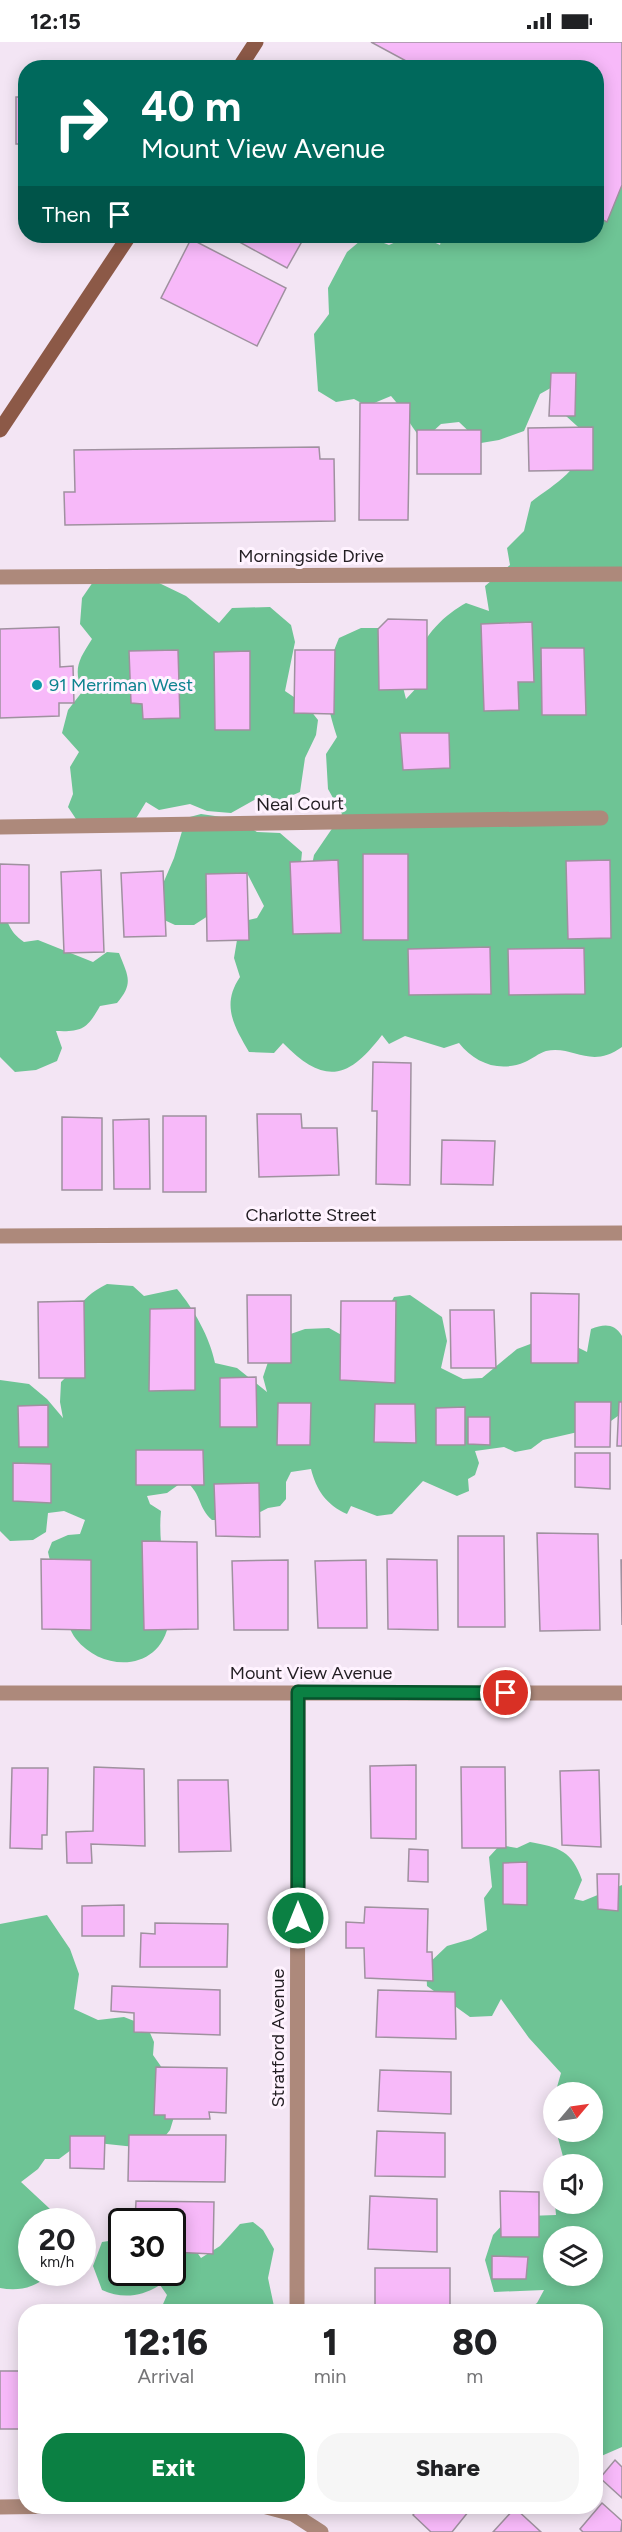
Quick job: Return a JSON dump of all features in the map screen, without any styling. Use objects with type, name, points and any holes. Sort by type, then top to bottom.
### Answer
[{"type":"main road","points":[[244,60],[256,42]]},
{"type":"main road","points":[[0,430],[124,243]]},
{"type":"street","name":"Morningside Drive","points":[[0,577],[622,574]]},
{"type":"street","name":"Neal Court","points":[[0,827],[601,818]]},
{"type":"street","name":"Charlotte Street","points":[[0,1236],[622,1233]]},
{"type":"street","name":"Stratford Avenue","points":[[297,2304],[298,1692]]},
{"type":"street","name":"Mount View Avenue","points":[[0,1693],[622,1693]]},
{"type":"street","points":[[0,2507],[18,2507]]},
{"type":"street","points":[[298,2514],[321,2532]]},
{"type":"green space","points":[[622,178],[622,1047],[611,1054],[591,1057],[565,1051],[546,1051],[525,1062],[497,1066],[480,1061],[459,1043],[444,1048],[405,1036],[389,1044],[382,1035],[358,1061],[335,1072],[323,1071],[311,1066],[283,1043],[274,1053],[249,1052],[232,1015],[231,997],[240,977],[234,958],[240,922],[257,918],[264,906],[247,873],[232,879],[211,914],[194,925],[175,925],[160,918],[159,893],[174,858],[186,818],[201,814],[236,819],[257,832],[280,833],[302,852],[300,873],[309,880],[314,855],[342,814],[328,789],[326,754],[337,737],[327,698],[327,676],[339,638],[361,628],[388,628],[406,699],[420,684],[421,651],[429,634],[451,613],[466,603],[489,611],[485,586],[510,565],[507,548],[524,531],[531,502],[559,482],[574,467],[587,435],[566,416],[556,385],[540,394],[524,431],[499,440],[481,443],[459,422],[441,424],[430,434],[420,437],[391,396],[367,406],[354,399],[336,402],[318,391],[314,334],[329,314],[328,288],[347,252],[358,243],[389,245],[435,243],[440,245],[440,243],[604,243],[604,198]]},
{"type":"green space","points":[[93,582],[157,582],[186,596],[219,623],[232,608],[270,607],[291,625],[295,642],[285,691],[307,706],[318,720],[316,735],[305,758],[300,792],[279,801],[265,794],[231,813],[207,811],[190,804],[159,810],[146,802],[135,820],[76,819],[68,807],[73,794],[70,767],[79,752],[62,733],[68,710],[82,692],[78,676],[79,664],[92,639],[80,624],[82,598]]},
{"type":"green space","points":[[0,913],[15,934],[24,942],[38,940],[93,962],[107,952],[119,953],[127,974],[126,990],[117,1003],[100,1006],[91,1020],[78,1030],[56,1031],[62,1048],[57,1061],[36,1070],[15,1072],[0,1057]]},
{"type":"green space","points":[[107,1284],[133,1286],[144,1296],[177,1289],[200,1324],[215,1363],[237,1368],[267,1392],[263,1377],[271,1353],[282,1337],[305,1329],[329,1328],[354,1342],[385,1314],[394,1297],[410,1295],[442,1317],[447,1341],[441,1368],[463,1379],[482,1378],[517,1349],[541,1340],[563,1340],[587,1352],[591,1329],[600,1326],[612,1327],[622,1336],[622,1413],[604,1426],[543,1440],[531,1449],[515,1452],[504,1447],[475,1451],[479,1463],[475,1475],[468,1479],[469,1491],[457,1496],[423,1481],[392,1514],[377,1516],[351,1506],[347,1514],[333,1506],[323,1496],[311,1469],[291,1472],[286,1482],[286,1499],[280,1506],[268,1508],[245,1520],[212,1520],[204,1510],[195,1491],[185,1480],[167,1493],[147,1496],[150,1504],[161,1511],[161,1543],[169,1621],[164,1638],[155,1650],[144,1658],[130,1662],[116,1662],[101,1658],[76,1639],[59,1597],[48,1552],[52,1542],[68,1535],[80,1534],[85,1520],[64,1511],[48,1513],[46,1532],[33,1540],[10,1541],[0,1531],[0,1380],[29,1384],[47,1399],[63,1418],[60,1402],[61,1382],[72,1371],[73,1320],[83,1301]]},
{"type":"green space","points":[[530,1842],[557,1849],[569,1857],[578,1870],[582,1880],[574,1899],[583,1901],[622,1885],[622,2447],[603,2455],[603,2304],[536,2304],[544,2290],[494,2292],[485,2260],[493,2235],[507,2220],[556,2214],[603,2214],[603,2154],[562,2154],[559,2142],[603,2142],[603,2082],[558,2082],[561,2073],[529,2038],[501,1999],[492,2016],[470,2017],[427,1986],[426,1966],[447,1946],[471,1939],[487,1930],[484,1898],[492,1887],[489,1857],[500,1845],[517,1848]]},
{"type":"green space","points":[[47,1915],[70,1949],[79,1974],[74,2009],[98,2020],[124,2017],[147,2026],[154,2042],[153,2055],[167,2075],[177,2107],[170,2130],[158,2145],[135,2147],[88,2142],[75,2147],[59,2159],[45,2159],[38,2169],[21,2182],[49,2208],[18,2208],[18,2286],[30,2286],[14,2289],[0,2288],[0,1924]]},
{"type":"green space","points":[[253,2222],[263,2230],[274,2249],[268,2278],[274,2304],[163,2304],[167,2295],[161,2286],[186,2286],[186,2242],[191,2244],[201,2258],[220,2246],[240,2224]]},
{"type":"green space","points":[[108,2241],[108,2286],[158,2286],[146,2292],[124,2296],[102,2290],[96,2274],[96,2258],[102,2242]]},
{"type":"building","points":[[371,42],[622,42],[622,185],[607,222],[604,220],[604,60],[404,60]]},
{"type":"building","points":[[16,97],[18,97],[18,144],[16,144]]},
{"type":"building","points":[[189,243],[199,243],[286,288],[257,346],[161,298]]},
{"type":"building","points":[[241,243],[301,243],[287,268]]},
{"type":"building","points":[[551,373],[576,373],[575,416],[549,416]]},
{"type":"building","points":[[360,403],[410,403],[408,520],[359,520]]},
{"type":"building","points":[[593,427],[593,470],[529,471],[528,428]]},
{"type":"building","points":[[417,430],[481,430],[481,474],[417,474]]},
{"type":"building","points":[[319,447],[320,459],[334,459],[335,521],[65,525],[64,492],[75,492],[74,450]]},
{"type":"building","points":[[388,619],[427,620],[427,689],[379,690],[378,629]]},
{"type":"building","points":[[532,622],[534,682],[518,682],[519,710],[484,711],[481,624]]},
{"type":"building","name":"91 Merriman West","points":[[59,627],[60,667],[73,666],[74,703],[59,703],[59,716],[0,718],[0,629]]},
{"type":"building","points":[[541,648],[584,648],[586,715],[542,715]]},
{"type":"building","points":[[178,650],[180,718],[143,719],[142,704],[131,703],[129,651]]},
{"type":"building","points":[[295,650],[335,650],[334,714],[294,713]]},
{"type":"building","points":[[250,651],[250,730],[215,730],[214,652]]},
{"type":"building","points":[[400,733],[449,733],[450,768],[403,770]]},
{"type":"building","points":[[363,854],[408,854],[408,940],[363,940]]},
{"type":"building","points":[[338,860],[341,933],[293,934],[290,862]]},
{"type":"building","points":[[610,860],[611,938],[568,939],[566,861]]},
{"type":"building","points":[[0,864],[29,865],[29,923],[0,923]]},
{"type":"building","points":[[101,870],[104,952],[64,953],[61,872]]},
{"type":"building","points":[[163,871],[166,936],[124,937],[121,873]]},
{"type":"building","points":[[247,873],[249,940],[207,941],[206,874]]},
{"type":"building","points":[[490,947],[491,994],[409,995],[408,949]]},
{"type":"building","points":[[584,948],[585,994],[509,995],[508,949]]},
{"type":"building","points":[[373,1062],[411,1063],[410,1185],[376,1184],[377,1111],[372,1111]]},
{"type":"building","points":[[257,1114],[301,1114],[302,1128],[337,1128],[339,1175],[259,1177]]},
{"type":"building","points":[[163,1116],[206,1116],[206,1192],[163,1192]]},
{"type":"building","points":[[62,1117],[102,1118],[102,1190],[62,1190]]},
{"type":"building","points":[[149,1119],[150,1189],[114,1189],[113,1120]]},
{"type":"building","points":[[442,1140],[495,1141],[493,1185],[441,1184]]},
{"type":"building","points":[[531,1293],[579,1294],[578,1363],[531,1363]]},
{"type":"building","points":[[247,1295],[291,1295],[291,1363],[248,1363]]},
{"type":"building","points":[[84,1301],[85,1378],[39,1378],[38,1302]]},
{"type":"building","points":[[341,1301],[396,1301],[395,1383],[340,1380]]},
{"type":"building","points":[[195,1308],[195,1390],[149,1391],[150,1309]]},
{"type":"building","points":[[450,1310],[494,1310],[496,1368],[451,1368]]},
{"type":"building","points":[[256,1377],[257,1427],[220,1427],[220,1378]]},
{"type":"building","points":[[575,1402],[611,1402],[610,1447],[575,1447]]},
{"type":"building","points":[[619,1402],[622,1402],[622,1446],[617,1446]]},
{"type":"building","points":[[278,1403],[311,1403],[310,1445],[277,1445]]},
{"type":"building","points":[[375,1404],[415,1404],[416,1443],[374,1442]]},
{"type":"building","points":[[48,1405],[48,1447],[19,1447],[18,1406]]},
{"type":"building","points":[[465,1407],[465,1445],[436,1445],[436,1408]]},
{"type":"building","points":[[468,1417],[490,1417],[490,1445],[468,1444]]},
{"type":"building","points":[[136,1450],[203,1450],[204,1485],[136,1485]]},
{"type":"building","points":[[575,1453],[610,1453],[610,1489],[575,1487]]},
{"type":"building","points":[[13,1463],[51,1464],[51,1503],[13,1501]]},
{"type":"building","points":[[259,1483],[260,1537],[216,1536],[214,1484]]},
{"type":"building","points":[[537,1533],[598,1534],[600,1630],[540,1631]]},
{"type":"building","points":[[458,1536],[504,1536],[505,1627],[458,1627]]},
{"type":"building","points":[[142,1541],[197,1542],[198,1629],[144,1630]]},
{"type":"building","points":[[41,1559],[91,1560],[91,1630],[42,1629]]},
{"type":"building","points":[[387,1559],[437,1560],[438,1630],[388,1629]]},
{"type":"building","points":[[288,1560],[288,1630],[234,1630],[232,1561]]},
{"type":"building","points":[[366,1560],[367,1628],[318,1628],[315,1561]]},
{"type":"building","points":[[621,1560],[622,1560],[622,1625]]},
{"type":"building","points":[[416,1765],[416,1839],[371,1838],[370,1766]]},
{"type":"building","points":[[94,1767],[144,1769],[145,1846],[91,1844],[92,1863],[67,1863],[66,1832],[93,1831]]},
{"type":"building","points":[[461,1767],[505,1767],[506,1848],[462,1848]]},
{"type":"building","points":[[12,1768],[48,1768],[47,1835],[42,1835],[42,1849],[10,1848]]},
{"type":"building","points":[[599,1770],[601,1847],[562,1845],[560,1771]]},
{"type":"building","points":[[178,1780],[228,1780],[231,1851],[179,1852]]},
{"type":"building","points":[[409,1849],[428,1850],[428,1882],[408,1881]]},
{"type":"building","points":[[527,1862],[527,1905],[503,1904],[503,1863]]},
{"type":"building","points":[[597,1874],[619,1874],[618,1911],[598,1909]]},
{"type":"building","points":[[124,1905],[124,1936],[82,1936],[82,1906]]},
{"type":"building","points":[[365,1907],[428,1909],[427,1952],[432,1952],[433,1981],[365,1978],[364,1948],[346,1948],[346,1922],[364,1923]]},
{"type":"building","points":[[155,1923],[228,1924],[227,1967],[140,1967],[141,1933],[155,1934]]},
{"type":"building","points":[[112,1986],[220,1990],[220,2035],[134,2032],[134,2013],[111,2011]]},
{"type":"building","points":[[378,1990],[455,1992],[456,2039],[376,2037]]},
{"type":"building","points":[[156,2067],[227,2068],[226,2113],[209,2112],[210,2119],[165,2119],[165,2115],[154,2115]]},
{"type":"building","points":[[380,2070],[451,2072],[451,2114],[378,2111]]},
{"type":"building","points":[[377,2131],[445,2133],[445,2177],[375,2176]]},
{"type":"building","points":[[129,2135],[226,2135],[225,2182],[128,2181]]},
{"type":"building","points":[[70,2136],[105,2136],[104,2169],[70,2168]]},
{"type":"building","points":[[500,2191],[539,2192],[539,2237],[501,2237]]},
{"type":"building","points":[[370,2196],[437,2199],[437,2252],[368,2249]]},
{"type":"building","points":[[136,2201],[214,2202],[213,2254],[186,2253],[186,2208],[136,2208]]},
{"type":"building","points":[[492,2256],[528,2257],[526,2279],[492,2279]]},
{"type":"building","points":[[375,2268],[450,2268],[450,2304],[375,2304]]},
{"type":"building","points":[[0,2371],[18,2371],[18,2429],[0,2429]]},
{"type":"building","points":[[615,2460],[622,2467],[622,2498],[603,2481],[603,2474]]},
{"type":"building","points":[[603,2504],[622,2521],[621,2532],[583,2532],[580,2529],[593,2514],[603,2514]]},
{"type":"building","points":[[467,2514],[452,2532],[431,2532],[413,2515]]},
{"type":"building","points":[[510,2514],[522,2514],[541,2532],[493,2532]]},
{"type":"place","name":"91 Merriman West","points":[[37,685]]},
{"type":"route","points":[[298,1918],[298,1692],[506,1693]]}]
